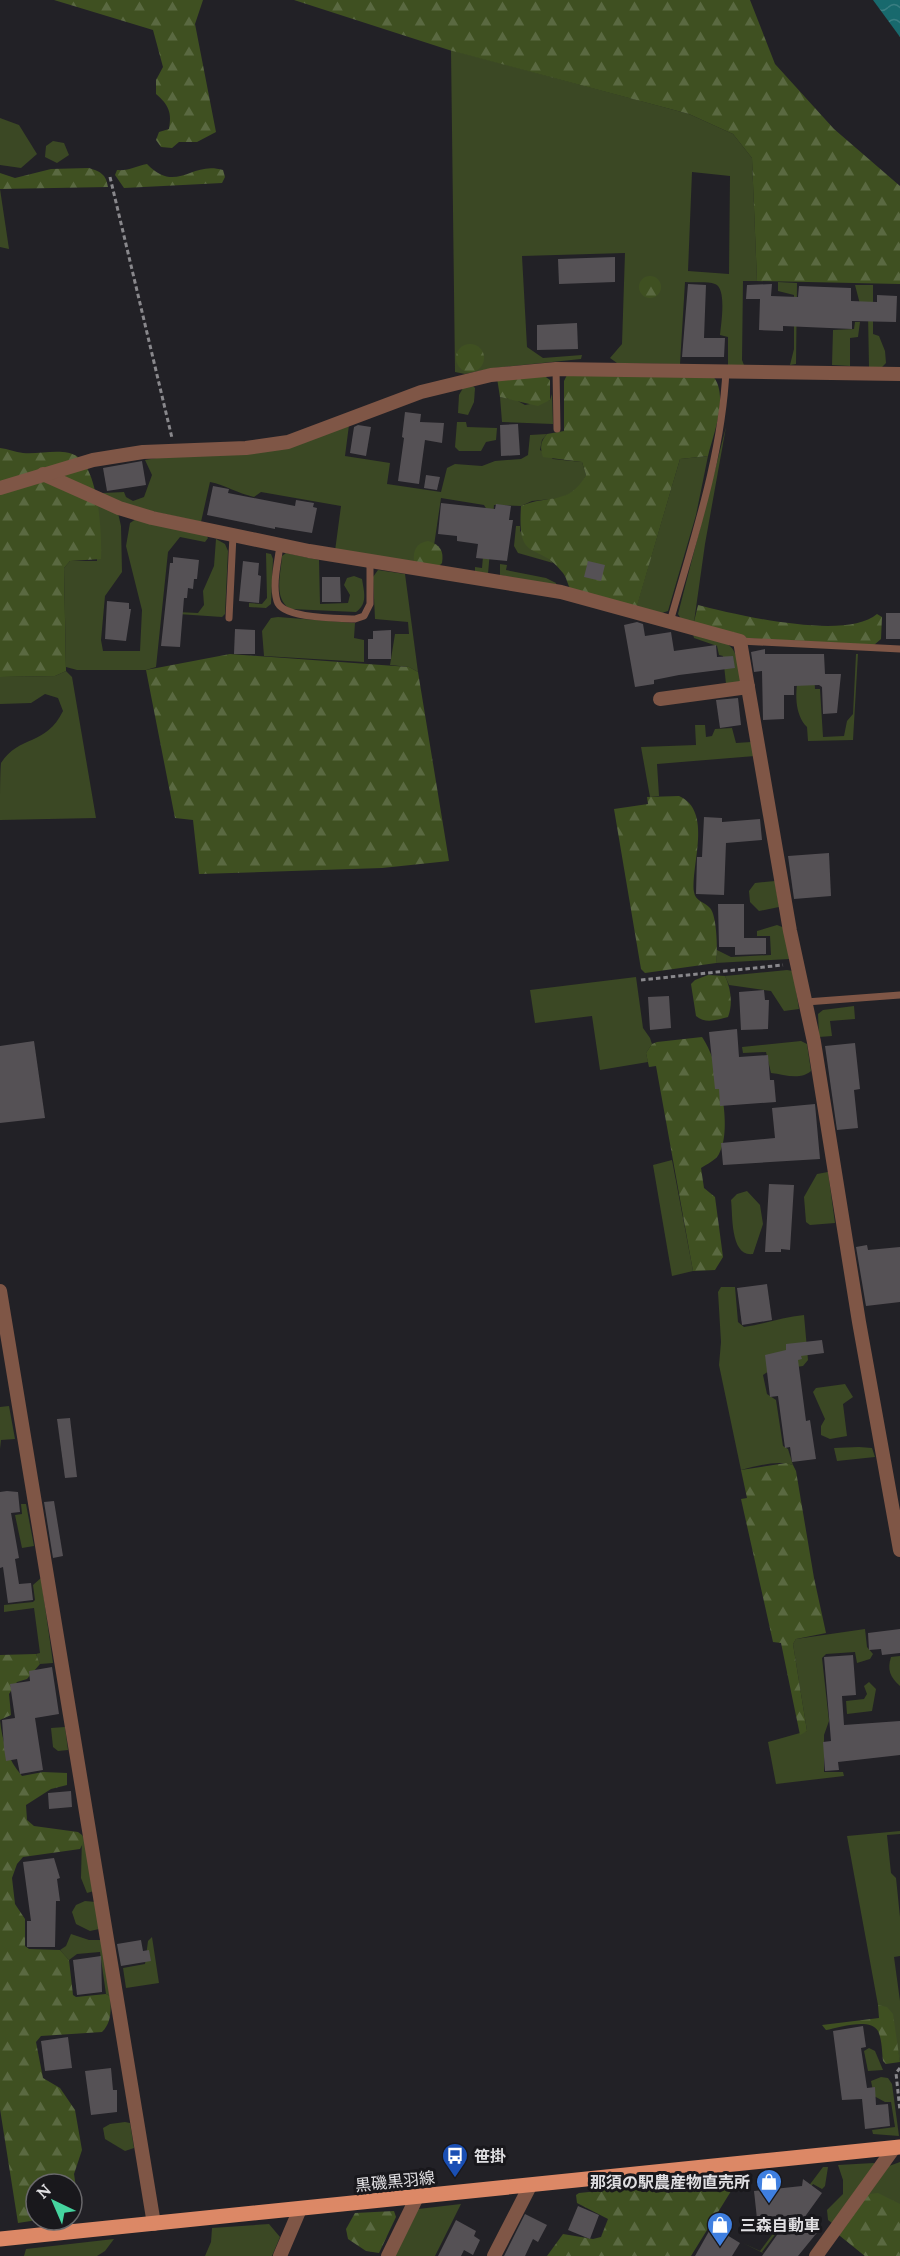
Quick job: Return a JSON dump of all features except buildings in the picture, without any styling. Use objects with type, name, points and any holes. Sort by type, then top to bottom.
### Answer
[{"type":"main road","name":"黒磯黒羽線","points":[[0,2239],[897,2148]]},
{"type":"street","points":[[0,488],[93,460],[174,450],[246,448],[288,442],[458,381],[491,375],[556,369],[900,374]]},
{"type":"street","points":[[43,474],[130,511],[233,535],[370,561],[561,592],[740,641],[797,964],[806,1002],[900,1550]]},
{"type":"street","points":[[660,699],[748,687]]},
{"type":"street","points":[[0,1291],[154,2224]]},
{"type":"street","points":[[816,2256],[897,2148]]},
{"type":"street","points":[[494,2256],[530,2186]]},
{"type":"street","points":[[388,2256],[417,2197]]},
{"type":"street","points":[[280,2256],[300,2209]]},
{"type":"lane","points":[[556,369],[557,429]]},
{"type":"lane","points":[[670,622],[700,514],[722,420],[726,370]]},
{"type":"lane","points":[[229,618],[233,535]]},
{"type":"lane","points":[[280,544],[275,594],[277,604],[289,613],[355,619],[364,616],[370,604],[370,561]]},
{"type":"lane","points":[[740,641],[900,649]]},
{"type":"lane","points":[[806,1002],[900,995]]},
{"type":"path","points":[[110,177],[174,450]]},
{"type":"path","points":[[641,980],[797,964]]},
{"type":"path","points":[[900,2068],[896,2073],[900,2111]]},
{"type":"green space","points":[[54,0],[203,0],[195,24],[216,132],[197,142],[179,142],[172,148],[161,147],[156,140],[159,132],[169,129],[170,118],[167,106],[156,94],[156,80],[163,67],[153,30]]},
{"type":"green space","points":[[294,0],[750,0],[775,64],[834,129],[900,186],[900,284],[757,281],[752,158],[733,134],[689,114],[449,50]]},
{"type":"green space","points":[[451,50],[689,114],[733,134],[752,158],[757,281],[743,281],[742,360],[744,365],[728,365],[728,337],[720,335],[721,292],[715,284],[704,282],[685,282],[680,364],[617,363],[610,358],[622,344],[625,253],[522,256],[527,347],[543,358],[582,355],[581,359],[494,368],[465,374],[455,372]],"holes":[[[692,172],[730,176],[729,274],[688,271]]]},
{"type":"green space","points":[[0,118],[19,125],[37,154],[21,168],[0,165]]},
{"type":"green space","points":[[53,141],[64,143],[69,155],[57,163],[45,157],[46,146]]},
{"type":"green space","points":[[147,164],[167,177],[212,168],[223,170],[225,177],[222,183],[124,188],[115,175],[117,170]]},
{"type":"green space","points":[[89,168],[102,174],[108,187],[0,189],[0,173],[15,178],[51,169]]},
{"type":"green space","points":[[0,189],[9,249],[0,247]]},
{"type":"green space","points":[[650,276],[658,279],[661,287],[658,295],[650,298],[642,295],[639,287],[642,279]]},
{"type":"green space","points":[[778,282],[797,283],[796,364],[790,365],[794,349],[794,295],[778,291]]},
{"type":"green space","points":[[855,285],[873,285],[873,334],[879,336],[885,351],[886,363],[881,368],[869,367],[868,314],[861,308]]},
{"type":"green space","points":[[855,322],[860,322],[858,337],[850,338],[850,366],[832,365],[833,330],[854,329]]},
{"type":"green space","points":[[470,344],[480,348],[484,358],[480,368],[470,372],[460,368],[456,358],[460,348]]},
{"type":"green space","points":[[543,375],[550,380],[550,400],[538,406],[500,397],[497,378]]},
{"type":"green space","points":[[567,375],[712,375],[717,383],[720,393],[719,415],[708,456],[680,459],[637,606],[631,607],[571,590],[563,573],[554,563],[526,545],[522,537],[521,506],[565,495],[573,491],[586,475],[582,462],[543,457],[541,451],[542,442],[547,434],[564,431],[564,381]]},
{"type":"green space","points":[[472,385],[475,388],[474,402],[468,415],[458,413],[459,395],[463,388]]},
{"type":"green space","points":[[552,394],[553,424],[502,422],[500,397],[516,400],[525,405],[550,400]]},
{"type":"green space","points":[[457,422],[466,422],[467,427],[497,428],[496,440],[486,442],[481,451],[459,451],[455,447]]},
{"type":"green space","points":[[349,425],[345,456],[390,463],[387,484],[441,492],[447,468],[455,464],[482,466],[495,461],[521,459],[528,455],[530,435],[547,434],[542,440],[540,450],[553,459],[582,462],[586,475],[579,489],[561,498],[532,501],[521,506],[494,505],[488,574],[475,572],[475,567],[482,568],[487,510],[484,505],[441,498],[431,566],[335,551],[341,506],[261,492],[254,497],[210,482],[201,522],[146,510],[104,497],[103,493],[124,492],[126,497],[133,501],[144,497],[152,475],[145,460]]},
{"type":"green space","points":[[726,427],[694,622],[681,619],[678,614]]},
{"type":"green space","points":[[0,448],[23,453],[66,452],[72,454],[85,465],[95,490],[100,520],[101,559],[70,561],[64,568],[66,671],[55,676],[0,677]]},
{"type":"green space","points":[[708,456],[696,515],[668,611],[662,613],[632,607],[637,605],[680,459]]},
{"type":"green space","points":[[98,503],[118,513],[121,526],[122,572],[105,596],[101,640],[103,651],[140,651],[142,610],[126,546],[130,523],[136,519],[206,535],[208,538],[205,542],[180,537],[168,552],[156,667],[146,670],[77,670],[66,667],[64,568],[70,561],[97,561]]},
{"type":"green space","points":[[516,526],[520,526],[520,531],[553,563],[518,553],[514,546]]},
{"type":"green space","points":[[216,539],[225,544],[228,551],[225,614],[222,617],[178,614],[177,612],[198,613],[204,605],[203,591],[214,566]]},
{"type":"green space","points":[[428,541],[436,544],[442,551],[442,563],[439,566],[423,566],[414,561],[416,548]]},
{"type":"green space","points":[[266,553],[271,554],[273,559],[271,604],[266,608],[249,607],[249,603],[262,604],[267,598]]},
{"type":"green space","points":[[286,553],[319,560],[320,604],[348,603],[350,595],[344,585],[347,578],[354,576],[362,579],[364,601],[360,609],[356,612],[290,609],[281,599],[280,592],[282,556]]},
{"type":"green space","points":[[500,564],[507,565],[506,570],[546,578],[556,583],[557,587],[500,575]]},
{"type":"green space","points":[[378,570],[405,574],[418,672],[409,667],[390,665],[395,634],[409,634],[408,622],[375,619],[373,577]]},
{"type":"green space","points":[[698,605],[764,619],[817,626],[862,622],[877,614],[882,617],[881,639],[874,645],[742,638],[694,622]]},
{"type":"green space","points":[[271,618],[355,623],[354,638],[364,640],[364,662],[264,656],[262,631]]},
{"type":"green space","points":[[693,634],[730,646],[737,658],[742,682],[726,684],[723,656],[719,655],[717,646],[694,638]]},
{"type":"green space","points":[[230,654],[409,667],[418,672],[449,861],[382,868],[199,874],[193,820],[175,818],[146,670]]},
{"type":"green space","points":[[856,654],[858,654],[853,740],[808,741],[807,727],[800,716],[797,702],[799,673],[814,669],[815,689],[820,689],[823,737],[844,736],[847,721],[853,714]]},
{"type":"green space","points":[[66,671],[72,677],[96,818],[0,820],[1,763],[16,748],[49,730],[63,711],[58,698],[45,694],[31,703],[0,704],[0,677],[55,676]]},
{"type":"green space","points":[[695,725],[705,725],[706,737],[712,736],[715,729],[732,728],[736,743],[751,742],[755,756],[657,764],[659,796],[650,797],[641,747],[696,745]]},
{"type":"green space","points":[[679,796],[689,803],[695,813],[698,826],[694,892],[696,897],[710,908],[714,918],[716,963],[645,973],[641,969],[614,809],[648,804],[647,797]]},
{"type":"green space","points":[[775,881],[779,907],[759,911],[750,902],[749,891],[755,883]]},
{"type":"green space","points":[[777,925],[785,928],[789,959],[716,963],[717,950],[731,957],[771,955],[770,936],[757,936],[757,931]]},
{"type":"green space","points":[[793,971],[799,1009],[784,1011],[771,991],[729,985],[725,976]]},
{"type":"green space","points":[[708,975],[725,976],[731,996],[728,1017],[707,1021],[696,1016],[691,984]]},
{"type":"green space","points":[[636,977],[643,1028],[652,1044],[646,1053],[648,1062],[600,1070],[592,1016],[535,1023],[530,990]]},
{"type":"green space","points":[[854,1006],[855,1019],[830,1021],[832,1036],[819,1037],[818,1014],[823,1010]]},
{"type":"green space","points":[[702,1037],[714,1061],[724,1112],[725,1128],[719,1154],[701,1168],[704,1188],[715,1197],[723,1257],[715,1270],[693,1271],[656,1066],[649,1067],[646,1053],[652,1044],[657,1042]]},
{"type":"green space","points":[[801,1041],[807,1044],[811,1071],[802,1076],[771,1073],[766,1052],[743,1053],[742,1047]]},
{"type":"green space","points":[[672,1160],[693,1271],[672,1276],[653,1165]]},
{"type":"green space","points":[[828,1172],[835,1223],[810,1225],[806,1222],[804,1197],[817,1174]]},
{"type":"green space","points":[[747,1191],[760,1205],[763,1224],[753,1254],[740,1249],[736,1242],[733,1225],[731,1200],[737,1194]]},
{"type":"green space","points":[[721,1287],[735,1287],[738,1322],[744,1327],[804,1315],[808,1360],[803,1366],[769,1371],[763,1375],[767,1394],[776,1400],[783,1446],[788,1449],[793,1465],[774,1463],[741,1470],[719,1365],[721,1342],[718,1292]]},
{"type":"green space","points":[[845,1384],[853,1397],[843,1404],[847,1436],[830,1439],[821,1435],[821,1426],[825,1419],[813,1392],[816,1388]]},
{"type":"green space","points":[[9,1406],[15,1439],[1,1440],[0,1449],[0,1407]]},
{"type":"green space","points":[[834,1448],[872,1448],[875,1457],[837,1461]]},
{"type":"green space","points":[[786,1463],[793,1465],[796,1471],[826,1633],[796,1639],[793,1644],[807,1731],[800,1735],[781,1643],[773,1642],[741,1499],[747,1498],[741,1470]]},
{"type":"green space","points":[[21,1504],[26,1504],[34,1546],[22,1548],[15,1515],[22,1514]]},
{"type":"green space","points":[[41,1578],[53,1663],[40,1664],[36,1654],[40,1653],[34,1608],[4,1612],[4,1605],[33,1602],[35,1600],[33,1585]]},
{"type":"green space","points":[[865,1629],[867,1647],[873,1654],[870,1659],[857,1663],[855,1652],[826,1654],[822,1658],[829,1721],[824,1735],[824,1772],[843,1772],[844,1776],[776,1784],[768,1742],[807,1731],[793,1644],[796,1639]]},
{"type":"green space","points":[[36,1654],[40,1664],[27,1679],[17,1682],[9,1694],[11,1715],[0,1720],[0,1655]]},
{"type":"green space","points":[[900,1656],[900,1686],[894,1680],[889,1666],[891,1657]]},
{"type":"green space","points":[[869,1682],[876,1689],[872,1711],[847,1714],[846,1701],[864,1699],[867,1694],[864,1686]]},
{"type":"green space","points":[[0,1720],[6,1750],[22,1776],[43,1772],[67,1773],[67,1785],[51,1789],[26,1805],[27,1820],[34,1826],[78,1832],[82,1835],[83,1843],[80,1849],[23,1857],[17,1864],[12,1878],[15,1904],[25,1919],[25,1946],[29,1949],[60,1950],[69,1960],[73,1995],[76,1997],[106,1994],[110,1996],[111,2006],[109,2020],[102,2032],[41,2036],[36,2042],[43,2078],[60,2088],[75,2110],[82,2150],[75,2172],[24,2172],[24,2222],[18,2223],[0,2109]]},
{"type":"green space","points":[[65,1727],[68,1750],[58,1751],[53,1747],[51,1728]]},
{"type":"green space","points":[[900,1831],[900,1834],[887,1835],[891,1873],[896,1878],[900,1917],[900,1956],[894,1957],[900,2001],[900,2062],[891,2016],[878,2005],[847,1836]]},
{"type":"green space","points":[[82,1835],[85,1840],[94,1891],[87,1893],[81,1878]]},
{"type":"green space","points":[[85,1901],[96,1902],[99,1929],[90,1931],[76,1924],[72,1912],[76,1905]]},
{"type":"green space","points":[[71,1934],[89,1940],[102,1940],[110,1996],[106,1994],[100,1952],[77,1954],[69,1960],[60,1950],[66,1946]]},
{"type":"green space","points":[[152,1937],[159,1983],[126,1988],[123,1968],[145,1964],[148,1941]]},
{"type":"green space","points":[[878,2005],[887,2007],[893,2014],[900,2062],[886,2064],[883,2061],[880,2038],[874,2027],[854,2024],[826,2030],[822,2025],[879,2018]]},
{"type":"green space","points":[[869,2048],[875,2051],[883,2070],[868,2071],[864,2051]]},
{"type":"green space","points":[[881,2077],[888,2078],[892,2084],[899,2136],[873,2134],[872,2130],[895,2127],[891,2102],[885,2102],[874,2096],[871,2081]]},
{"type":"green space","points":[[130,2123],[134,2148],[125,2151],[105,2139],[103,2128],[110,2124]]},
{"type":"green space","points":[[900,2162],[900,2256],[865,2256],[839,2235],[889,2166]]},
{"type":"green space","points":[[874,2163],[832,2223],[828,2220],[827,2210],[843,2194],[843,2180],[838,2165]]},
{"type":"green space","points":[[823,2167],[828,2167],[825,2186],[822,2189],[813,2184],[762,2252],[769,2256],[743,2243],[760,2251]]},
{"type":"green space","points":[[735,2177],[736,2183],[691,2256],[547,2256],[563,2234],[593,2239],[601,2237],[608,2219],[577,2203],[576,2195],[579,2193]]},
{"type":"green space","points":[[878,2193],[900,2204],[900,2256],[865,2256],[839,2235],[869,2194]]},
{"type":"green space","points":[[461,2204],[435,2256],[393,2256],[418,2209]]},
{"type":"green space","points":[[394,2211],[396,2217],[379,2253],[366,2251],[348,2239],[346,2229],[355,2213]]},
{"type":"green space","points":[[269,2224],[280,2237],[272,2256],[205,2256],[211,2242],[212,2228]]},
{"type":"green space","points":[[114,2239],[105,2251],[97,2256],[24,2256],[26,2249]]},
{"type":"water","points":[[873,0],[900,0],[900,37]]},
{"type":"place","name":"笹掛","points":[[455,2179]]},
{"type":"place","name":"那須の駅農産物直売所","points":[[769,2205]]},
{"type":"place","name":"三森自動車","points":[[720,2248]]}]
